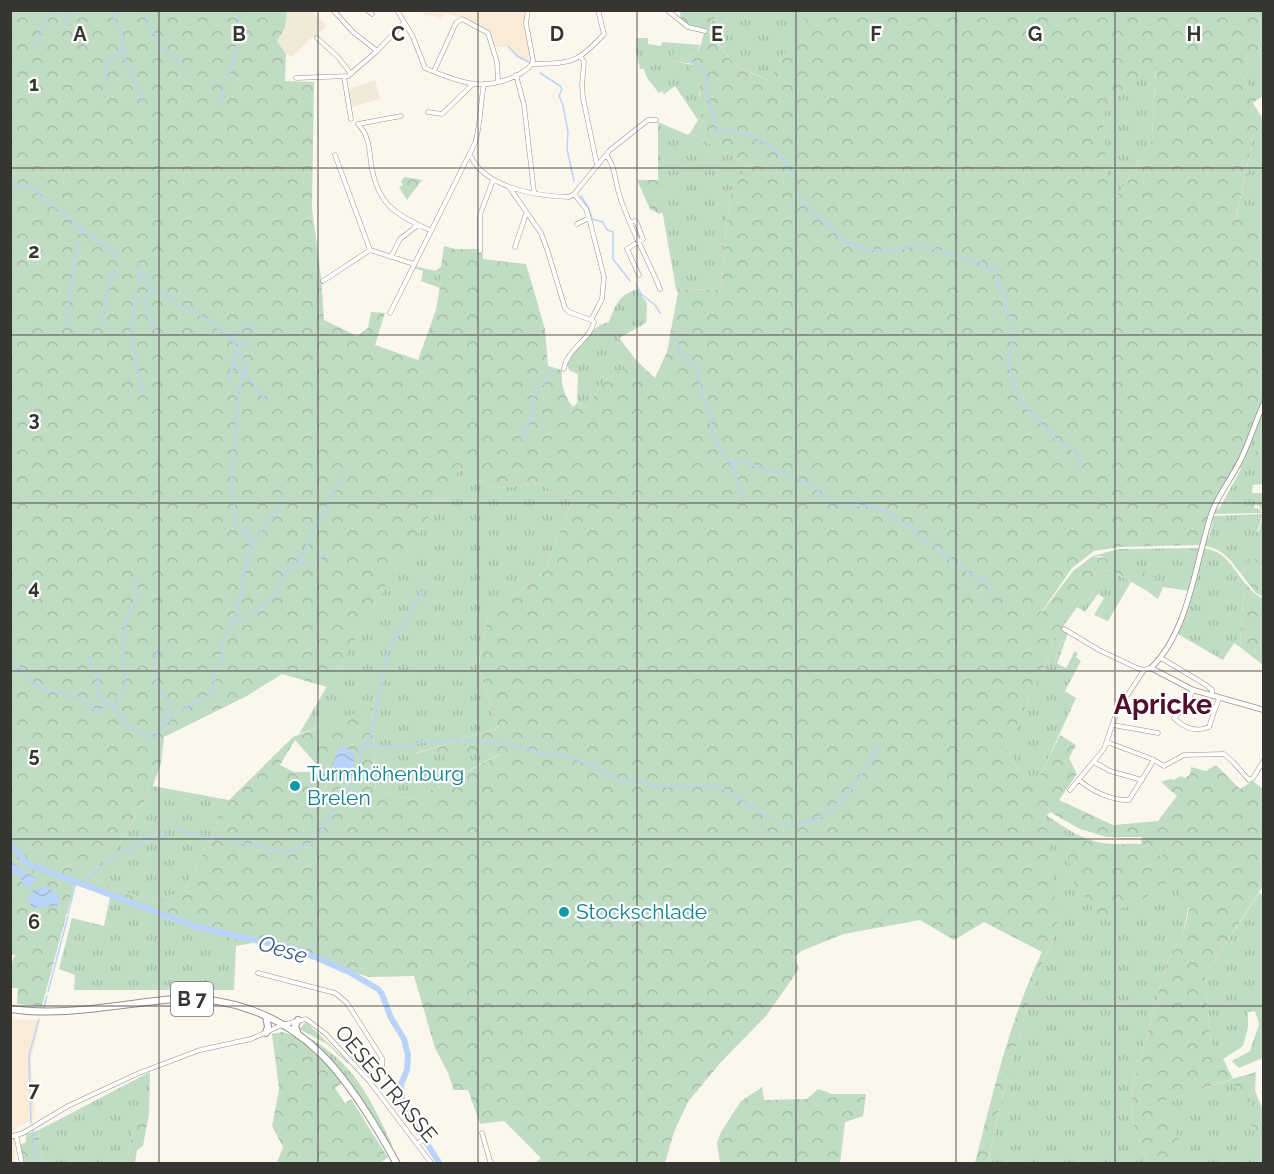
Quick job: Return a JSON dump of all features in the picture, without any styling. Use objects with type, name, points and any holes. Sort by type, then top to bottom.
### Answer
[{"type":"main road","name":"B 7","points":[[10,1009],[60,1012],[176,999],[197,999],[235,1004],[266,1016],[298,1035],[319,1052],[340,1075],[397,1164]]},
{"type":"main road","points":[[266,1016],[268,1027],[266,1033]]},
{"type":"main road","points":[[298,1020],[295,1026],[298,1035]]},
{"type":"street","points":[[333,10],[353,32],[377,51]]},
{"type":"street","points":[[367,10],[372,14]]},
{"type":"street","points":[[396,10],[413,38],[425,68],[474,84],[484,84],[516,75],[532,64],[554,63],[581,57],[604,34],[598,10]]},
{"type":"street","points":[[528,10],[526,23],[532,64]]},
{"type":"street","points":[[667,10],[688,27],[705,31]]},
{"type":"street","points":[[434,71],[457,21],[462,20],[488,33],[497,62],[498,81]]},
{"type":"street","points":[[296,78],[345,77],[351,74],[404,23]]},
{"type":"street","points":[[317,38],[338,57],[351,74]]},
{"type":"street","points":[[581,57],[584,62],[583,98],[597,166]]},
{"type":"street","points":[[516,75],[524,105],[534,192]]},
{"type":"street","points":[[345,77],[351,118]]},
{"type":"street","points":[[428,112],[442,114],[474,84]]},
{"type":"street","points":[[390,313],[430,230],[470,155],[479,129],[484,84]]},
{"type":"street","points":[[401,116],[358,124],[368,139],[375,179],[384,198],[397,214],[430,230]]},
{"type":"street","points":[[470,155],[477,168],[493,180],[509,187],[566,197],[574,194],[606,155],[636,129],[648,120],[656,120]]},
{"type":"street","points":[[335,155],[370,250]]},
{"type":"street","points":[[606,155],[612,164],[619,193],[630,222],[660,289]]},
{"type":"street","points":[[480,251],[480,215],[493,180]]},
{"type":"street","points":[[509,187],[541,234],[548,249],[565,308],[569,312],[594,322],[592,329],[578,344],[564,369]]},
{"type":"street","points":[[574,194],[586,209],[604,277],[602,299],[591,320]]},
{"type":"street","points":[[515,247],[526,213]]},
{"type":"street","points":[[577,224],[589,218]]},
{"type":"street","points":[[392,257],[400,239],[418,225]]},
{"type":"street","points":[[639,242],[627,249],[639,275]]},
{"type":"street","points":[[370,250],[414,264]]},
{"type":"street","points":[[323,281],[370,250]]},
{"type":"street","points":[[1064,629],[1111,656],[1144,670],[1151,668],[1161,658],[1186,605],[1211,515],[1225,485],[1240,461],[1263,403]]},
{"type":"street","points":[[1161,658],[1206,685],[1212,690],[1212,696]]},
{"type":"street","points":[[1151,668],[1193,690],[1263,710]]},
{"type":"street","points":[[1070,790],[1094,762],[1107,742],[1123,699],[1144,670]]},
{"type":"street","points":[[1193,690],[1181,711],[1174,718],[1186,728],[1209,728],[1219,698]]},
{"type":"street","points":[[1113,725],[1158,733]]},
{"type":"street","points":[[1107,742],[1164,766],[1184,755],[1224,754],[1249,780],[1253,778],[1263,760]]},
{"type":"street","points":[[1079,780],[1097,792],[1124,801],[1129,800],[1154,760]]},
{"type":"street","points":[[1094,762],[1110,771],[1142,780]]},
{"type":"street","points":[[258,973],[326,989],[347,1003],[382,1058],[382,1068],[370,1082]]},
{"type":"street","points":[[10,1137],[23,1133],[68,1106],[139,1073],[200,1050],[251,1039],[298,1020]]},
{"type":"street","name":"OESESTRASSE","points":[[298,1020],[309,1020],[319,1027],[370,1082],[432,1164]]},
{"type":"street","points":[[482,1133],[490,1163]]},
{"type":"street","points":[[417,1144],[432,1134]]},
{"type":"street","points":[[16,1135],[22,1164]]},
{"type":"shaded area","points":[[287,11],[311,11],[327,26],[292,57],[286,54],[277,41],[285,28]]},
{"type":"shaded area","points":[[420,11],[526,11],[524,24],[531,53],[529,63],[517,57],[507,47],[493,47],[490,33],[480,26],[446,13],[441,19],[430,15],[428,17]]},
{"type":"shaded area","points":[[375,80],[380,99],[351,107],[348,89]]},
{"type":"shaded area","points":[[11,1019],[40,1020],[31,1061],[35,1118],[15,1129],[15,1163],[11,1164]]},
{"type":"green space","points":[[11,11],[287,11],[285,28],[277,41],[286,54],[285,81],[314,82],[312,209],[324,320],[357,336],[368,328],[371,312],[385,313],[375,345],[418,360],[436,310],[442,275],[435,271],[441,267],[444,246],[455,249],[482,249],[483,259],[526,264],[545,329],[548,366],[562,370],[564,390],[573,407],[577,403],[586,408],[604,381],[636,360],[655,378],[667,352],[678,292],[676,289],[721,290],[732,188],[749,165],[690,133],[705,109],[700,98],[700,77],[689,69],[693,64],[673,61],[674,48],[691,56],[699,50],[704,33],[690,30],[681,24],[680,11],[718,11],[707,30],[736,66],[769,81],[809,11],[1263,11],[1263,52],[1238,69],[1257,100],[1253,103],[1263,119],[1264,128],[1254,134],[1236,218],[1248,223],[1260,219],[1263,224],[1263,401],[1240,459],[1218,495],[1201,545],[1120,547],[1094,551],[1072,568],[1036,620],[1073,571],[1093,556],[1121,561],[1156,578],[1147,591],[1111,570],[1098,571],[1058,623],[1068,633],[1057,664],[1054,662],[1063,638],[1054,638],[1051,651],[1007,748],[1016,767],[1036,784],[1060,735],[1076,745],[1069,758],[1077,774],[1059,800],[1113,825],[1158,821],[1177,796],[1161,782],[1190,775],[1191,767],[1206,771],[1216,765],[1240,789],[1253,781],[1263,789],[1263,886],[1205,975],[1211,1045],[1223,1059],[1233,1079],[1241,1076],[1246,1079],[1249,1086],[1247,1093],[1256,1121],[1263,1132],[1263,1151],[1232,1079],[1160,1102],[1190,1163],[1147,1163],[1131,1117],[1133,1085],[1167,962],[1183,934],[1191,907],[1190,903],[1183,903],[1174,875],[1165,858],[1151,847],[1141,844],[1142,837],[1106,837],[1080,829],[1050,812],[1043,820],[1047,828],[1058,928],[1036,978],[1007,1078],[987,1163],[975,1163],[1011,1029],[1042,952],[984,922],[954,940],[920,920],[844,934],[801,951],[795,957],[799,969],[766,1016],[721,1062],[688,1102],[674,1132],[665,1163],[535,1163],[541,1158],[504,1121],[480,1124],[468,1090],[454,1090],[435,1048],[414,976],[369,977],[259,942],[235,946],[75,883],[42,1006],[17,1004],[18,988],[11,988],[11,965],[15,955],[10,955]],"holes":[[[1156,62],[1152,141],[1120,192],[1109,203],[1103,117],[1111,96],[1122,96],[1129,85]],[[460,468],[489,486],[500,488],[539,483],[572,500],[545,571],[488,615],[478,666],[498,728],[414,754],[501,754],[413,799],[376,791],[372,707],[293,737],[229,800],[184,892],[151,902],[86,876],[118,847],[153,786],[161,763],[164,737],[247,696],[282,674],[327,687],[402,559]],[[295,740],[323,772],[294,772],[280,765]],[[336,756],[354,756],[354,776],[351,782],[331,774]]]},
{"type":"green space","points":[[718,11],[809,11],[770,81],[736,66],[707,29]]},
{"type":"green space","points":[[637,38],[648,38],[648,44],[661,46],[662,42],[700,45],[696,54],[673,61],[693,65],[700,77],[699,95],[705,109],[698,120],[675,86],[664,94],[662,91],[659,93],[647,78],[644,69],[640,69],[636,49]]},
{"type":"green space","points":[[1263,52],[1263,96],[1257,100],[1238,69]]},
{"type":"green space","points":[[1156,61],[1152,141],[1120,192],[1108,204],[1103,117],[1111,96],[1122,96],[1129,85]]},
{"type":"green space","points":[[658,122],[688,135],[690,133],[749,165],[732,188],[721,290],[676,289],[660,198]]},
{"type":"green space","points":[[1263,128],[1263,224],[1261,220],[1253,224],[1245,223],[1236,219],[1254,134]]},
{"type":"green space","points":[[405,177],[422,180],[407,200],[399,187],[403,185],[401,181]]},
{"type":"green space","points":[[637,180],[659,180],[663,212],[659,214],[650,209]]},
{"type":"green space","points":[[415,266],[442,275],[440,288],[421,281],[423,271],[414,268]]},
{"type":"green space","points":[[637,289],[647,303],[646,323],[619,338],[636,360],[604,381],[586,408],[577,403],[578,374],[569,370],[567,363],[579,344],[595,328],[609,322],[616,305],[622,298]]},
{"type":"green space","points":[[1263,405],[1263,450],[1254,460],[1263,474],[1263,484],[1253,485],[1252,493],[1262,493],[1263,512],[1259,506],[1255,505],[1254,508],[1260,509],[1262,513],[1212,514],[1214,508],[1219,509],[1241,469]]},
{"type":"green space","points":[[1263,450],[1263,474],[1252,470],[1254,460],[1251,454]]},
{"type":"green space","points":[[460,468],[489,486],[500,488],[539,483],[572,500],[545,571],[488,615],[478,666],[498,728],[416,753],[502,753],[413,799],[376,791],[372,708],[299,734],[402,559]]},
{"type":"green space","points":[[1263,514],[1256,535],[1257,548],[1263,548],[1263,559],[1246,561],[1242,575],[1221,552],[1203,546],[1206,536],[1209,537],[1213,521],[1210,520],[1211,516]]},
{"type":"green space","points":[[1263,516],[1263,548],[1258,548],[1259,554],[1249,556],[1245,550],[1250,539],[1259,530]]},
{"type":"green space","points":[[1201,548],[1189,591],[1163,587],[1158,599],[1147,591],[1155,578],[1100,556],[1093,556],[1118,549]]},
{"type":"green space","points":[[1203,548],[1222,555],[1244,582],[1240,647],[1234,643],[1223,660],[1176,633]]},
{"type":"green space","points":[[1263,559],[1261,567],[1263,569],[1263,597],[1255,592],[1242,575],[1246,561]]},
{"type":"green space","points":[[1111,570],[1131,582],[1108,621],[1094,615],[1104,598],[1098,594],[1085,612],[1077,607],[1062,628],[1057,624],[1098,571]]},
{"type":"green space","points":[[1244,582],[1263,599],[1263,665],[1240,647]]},
{"type":"green space","points":[[1054,638],[1063,638],[1054,662],[1066,668],[1075,651],[1078,654],[1076,657],[1081,661],[1065,691],[1076,698],[1036,785],[1016,767],[1007,748],[1051,651]]},
{"type":"green space","points":[[153,786],[229,800],[184,892],[151,902],[86,876],[118,847]]},
{"type":"green space","points":[[1046,815],[1088,839],[1113,844],[1140,844],[1158,850],[1170,865],[1183,902],[1190,903],[1191,907],[1188,909],[1183,934],[1167,962],[1133,1085],[1131,1117],[1147,1163],[987,1164],[1007,1078],[1036,978],[1058,928],[1043,820]]},
{"type":"green space","points":[[1063,834],[1108,847],[1144,846],[1159,854],[1171,879],[1139,902],[1100,917],[1074,883]]},
{"type":"green space","points":[[1259,893],[1263,895],[1263,1058],[1239,1068],[1232,1061],[1250,1051],[1259,1024],[1255,1011],[1248,1012],[1248,1027],[1243,1046],[1223,1059],[1211,1045],[1205,975]]},
{"type":"green space","points":[[110,897],[236,946],[234,990],[74,990],[75,975],[59,969],[72,918],[104,926]]},
{"type":"green space","points":[[306,1022],[349,1063],[327,1044],[299,1029]]},
{"type":"green space","points":[[282,1032],[308,1045],[330,1068],[342,1083],[335,1088],[345,1103],[351,1099],[388,1158],[379,1163],[277,1163],[283,1147],[272,1126],[279,1089],[272,1034]]},
{"type":"green space","points":[[308,1037],[338,1058],[349,1070],[368,1097],[392,1145],[390,1147],[344,1075]]},
{"type":"green space","points":[[150,1072],[149,1114],[139,1117],[132,1134],[127,1163],[49,1163],[41,1158],[39,1130]]},
{"type":"green space","points":[[1256,1072],[1255,1091],[1263,1110],[1263,1163],[1156,1163],[1152,1104]]},
{"type":"green space","points":[[762,1087],[764,1100],[807,1099],[818,1089],[832,1094],[866,1094],[863,1116],[845,1122],[840,1163],[720,1163],[717,1143],[721,1132],[741,1101]]},
{"type":"green space","points":[[149,1114],[143,1146],[137,1150],[135,1163],[127,1163],[132,1134],[139,1117]]},
{"type":"green space","points":[[39,1130],[41,1158],[49,1163],[22,1163],[20,1145],[26,1142],[26,1134]]},
{"type":"water","points":[[342,746],[354,752],[354,776],[351,782],[330,774],[337,752]]},
{"type":"water","points":[[10,861],[36,878],[31,888],[23,884],[19,875],[11,874]]},
{"type":"water","points":[[45,886],[60,898],[60,905],[33,908],[28,901],[33,890]]},
{"type":"waterway","points":[[35,46],[52,10]]},
{"type":"waterway","points":[[66,10],[69,25]]},
{"type":"waterway","points":[[114,10],[113,16],[122,34],[124,57],[142,99]]},
{"type":"waterway","points":[[142,10],[161,48],[185,65]]},
{"type":"waterway","points":[[228,76],[238,42],[237,29],[241,10]]},
{"type":"waterway","points":[[508,46],[517,56],[529,62]]},
{"type":"waterway","points":[[105,82],[107,65],[122,47]]},
{"type":"waterway","points":[[689,62],[696,63],[705,70],[706,90],[718,130],[748,135],[767,144],[782,157],[792,179]]},
{"type":"waterway","points":[[540,73],[562,89],[559,96],[568,132],[567,149],[574,181]]},
{"type":"waterway","points":[[220,105],[224,87]]},
{"type":"waterway","points":[[795,183],[808,209],[831,226],[839,237],[847,242],[866,249],[880,250],[926,247],[980,261],[985,267],[995,271]]},
{"type":"waterway","points":[[10,185],[16,188],[28,186],[35,190],[44,200],[117,257]]},
{"type":"waterway","points":[[581,196],[592,219],[603,222],[607,230],[613,232],[613,259],[630,281]]},
{"type":"waterway","points":[[80,227],[81,235]]},
{"type":"waterway","points":[[66,324],[76,253],[80,240]]},
{"type":"waterway","points":[[139,263],[139,274],[148,277],[147,287],[149,289],[173,298],[180,306],[198,314],[233,341],[236,352],[229,381]]},
{"type":"waterway","points":[[103,324],[101,318],[107,309],[105,302],[114,269]]},
{"type":"waterway","points":[[139,274],[139,285]]},
{"type":"waterway","points":[[996,275],[1002,292],[1007,297],[1009,319]]},
{"type":"waterway","points":[[636,284],[641,294],[655,305],[660,313]]},
{"type":"waterway","points":[[136,291],[137,301],[131,321],[131,331],[144,394]]},
{"type":"waterway","points":[[145,293],[150,322],[157,332]]},
{"type":"waterway","points":[[1010,324],[1012,341],[1008,360],[1015,389],[1024,404],[1042,425],[1051,430],[1053,437],[1078,453],[1081,467]]},
{"type":"waterway","points":[[228,336],[231,332],[235,334],[243,328],[256,326]]},
{"type":"waterway","points":[[674,336],[680,353],[694,364],[710,417],[714,440],[729,462],[743,461],[769,471],[788,474],[814,487],[831,503]]},
{"type":"waterway","points":[[234,343],[242,343],[250,348]]},
{"type":"waterway","points":[[235,445],[238,396],[246,364],[242,356],[236,353]]},
{"type":"waterway","points":[[233,363],[240,371],[243,371],[266,400]]},
{"type":"waterway","points":[[522,439],[529,425],[534,391],[547,381],[552,371]]},
{"type":"waterway","points":[[234,453],[231,471],[233,486],[231,499],[234,502],[235,524],[249,539],[250,547]]},
{"type":"waterway","points":[[730,463],[744,501]]},
{"type":"waterway","points":[[269,602],[284,578],[286,569],[299,561],[341,479]]},
{"type":"waterway","points":[[181,711],[213,693],[215,674],[222,657],[220,647],[235,619],[242,590],[242,576],[248,566],[246,561],[251,547],[266,527],[285,494]]},
{"type":"waterway","points":[[837,504],[871,506],[888,512],[896,520],[910,525],[926,542],[959,566],[986,581],[992,595]]},
{"type":"waterway","points":[[248,527],[249,538]]},
{"type":"waterway","points":[[299,562],[314,565],[325,554]]},
{"type":"waterway","points":[[133,578],[137,584],[139,596]]},
{"type":"waterway","points":[[337,804],[345,791],[356,781],[361,748],[370,738],[388,650],[423,591]]},
{"type":"waterway","points":[[115,708],[117,698],[126,685],[123,669],[125,625],[137,602]]},
{"type":"waterway","points":[[234,623],[245,619],[266,603]]},
{"type":"waterway","points":[[160,644],[157,651],[155,674],[159,689],[169,700],[169,707],[162,726]]},
{"type":"waterway","points":[[89,657],[93,672],[99,673],[96,683],[101,700],[111,704],[133,730],[147,733],[154,738],[162,726],[174,717]]},
{"type":"waterway","points":[[10,665],[20,668],[31,681],[42,688],[66,693],[71,698],[86,699],[88,706],[97,711],[102,710],[106,703]]},
{"type":"waterway","points":[[361,748],[402,747],[421,742],[467,740],[522,747],[548,755],[555,752],[586,763],[617,778],[666,787],[712,786],[726,790],[770,819]]},
{"type":"waterway","points":[[782,823],[798,825],[812,821],[826,813],[851,789],[878,749]]},
{"type":"waterway","points":[[174,830],[288,852],[314,842],[334,809]]},
{"type":"waterway","points":[[85,885],[91,874],[122,851],[135,847],[152,836],[167,834]]},
{"type":"waterway","name":"Oese","points":[[10,843],[28,864],[197,927],[299,950],[349,972],[378,989],[391,1018],[404,1039],[408,1055],[407,1070],[401,1084],[402,1099],[413,1122],[440,1164]]},
{"type":"waterway","points":[[68,914],[76,882]]},
{"type":"waterway","points":[[48,992],[68,916]]},
{"type":"waterway","points":[[44,1007],[47,996]]},
{"type":"waterway","points":[[31,1123],[29,1056],[39,1019]]},
{"type":"waterway","points":[[33,1129],[36,1164]]},
{"type":"place","name":"Turmhöhenburg Brelen","points":[[295,786]]},
{"type":"place","name":"Stockschlade","points":[[564,912]]},
{"type":"district","name":"Apricke","points":[[1163,705]]}]
